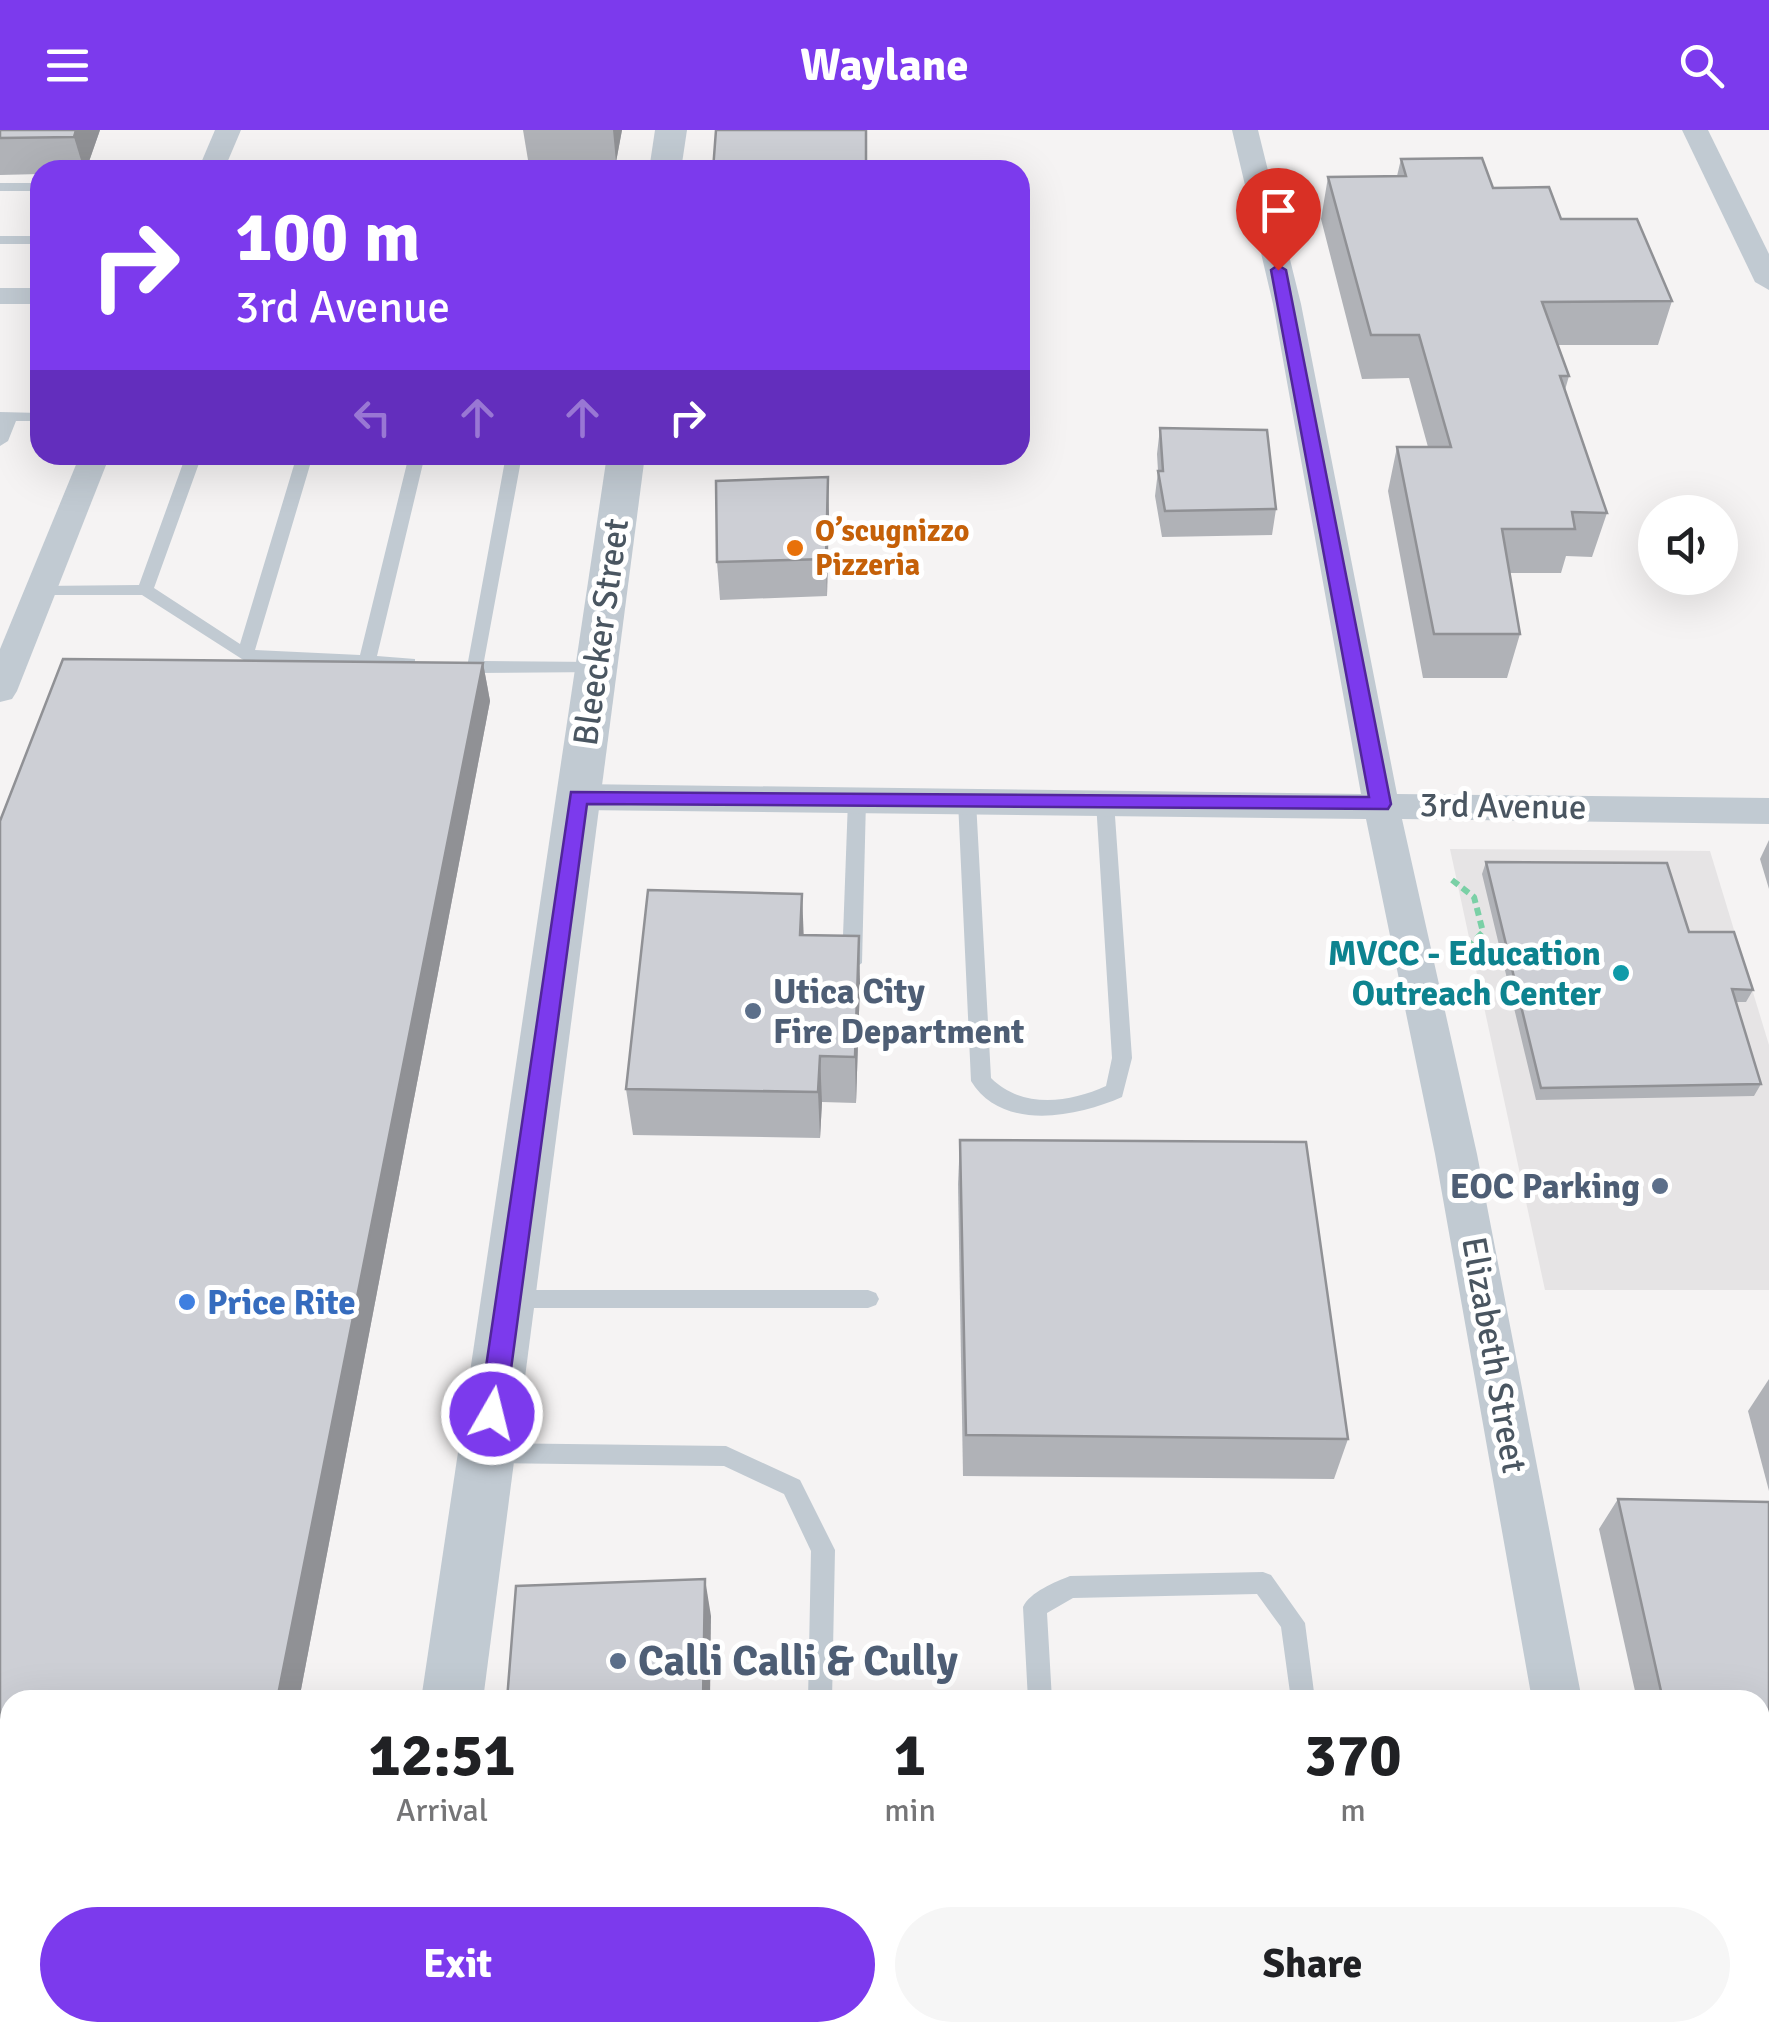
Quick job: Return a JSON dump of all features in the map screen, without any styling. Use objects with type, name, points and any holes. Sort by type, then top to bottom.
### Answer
[{"type":"street","points":[[215,160],[228,130]]},
{"type":"street","points":[[666,160],[671,130]]},
{"type":"street","name":"Elizabeth Street","points":[[1245,130],[1287,304],[1381,804],[1454,1142],[1555,1690]]},
{"type":"street","points":[[1695,130],[1769,282]]},
{"type":"street","points":[[0,296],[30,296]]},
{"type":"street","points":[[0,692],[91,465]]},
{"type":"street","name":"Bleecker Street","points":[[453,1690],[625,465]]},
{"type":"street","name":"3rd Avenue","points":[[578,797],[1769,811]]},
{"type":"lane","points":[[0,187],[30,187]]},
{"type":"lane","points":[[0,240],[30,240]]},
{"type":"lane","points":[[0,441],[6,416]]},
{"type":"lane","points":[[145,590],[190,465]]},
{"type":"lane","points":[[245,655],[302,465]]},
{"type":"lane","points":[[367,661],[415,465]]},
{"type":"lane","points":[[512,465],[466,666],[596,668]]},
{"type":"lane","points":[[40,591],[145,590],[245,655],[421,664]]},
{"type":"lane","points":[[852,968],[857,800]]},
{"type":"lane","points":[[967,800],[980,1081],[993,1098],[1011,1106],[1089,1105],[1115,1091],[1122,1058],[1106,802]]},
{"type":"lane","points":[[508,1300],[868,1299]]},
{"type":"lane","points":[[486,1452],[726,1456],[792,1487],[824,1550],[820,1690]]},
{"type":"lane","points":[[1039,1690],[1035,1607],[1070,1587],[1263,1583],[1293,1622],[1302,1690]]},
{"type":"path","points":[[1452,880],[1474,897],[1483,932],[1466,949]]},
{"type":"shaded area","points":[[1450,849],[1710,851],[1769,1045],[1769,1290],[1545,1290]]},
{"type":"building","points":[[0,130],[76,130],[74,137],[0,138]]},
{"type":"building","points":[[716,130],[866,130],[866,160],[714,160]]},
{"type":"building","points":[[1482,158],[1493,188],[1549,187],[1561,219],[1637,219],[1672,301],[1542,302],[1569,376],[1560,376],[1607,513],[1572,512],[1575,529],[1502,529],[1520,634],[1434,634],[1397,447],[1451,447],[1419,335],[1371,335],[1328,177],[1406,176],[1401,159]]},
{"type":"building","points":[[1160,428],[1267,430],[1276,509],[1165,511],[1158,471],[1163,471]]},
{"type":"building","points":[[828,477],[826,559],[717,562],[716,481]]},
{"type":"building","name":"Price Rite","points":[[63,659],[483,663],[279,1690],[0,1690],[0,821]]},
{"type":"building","name":"MVCC - Education Outreach Center","points":[[1486,862],[1667,863],[1689,932],[1734,932],[1753,990],[1732,989],[1761,1084],[1541,1088]]},
{"type":"building","name":"Utica City Fire Department","points":[[648,890],[802,894],[800,935],[859,936],[855,1057],[820,1056],[818,1092],[626,1089]]},
{"type":"building","points":[[960,1140],[1306,1142],[1348,1439],[966,1435]]},
{"type":"building","points":[[1618,1499],[1769,1502],[1769,1690],[1661,1690]]},
{"type":"building","name":"Calli Calli & Cully","points":[[705,1579],[703,1690],[508,1690],[516,1586]]},
{"type":"place","name":"O’scugnizzo Pizzeria","points":[[795,548]]},
{"type":"place","name":"MVCC - Education Outreach Center","points":[[1621,973]]},
{"type":"place","name":"Utica City Fire Department","points":[[753,1011]]},
{"type":"place","name":"EOC Parking","points":[[1660,1186]]},
{"type":"place","name":"Price Rite","points":[[187,1302]]},
{"type":"place","name":"Calli Calli & Cully","points":[[618,1661]]},
{"type":"route","points":[[492,1414],[578,797],[1381,804],[1278,270]]}]
